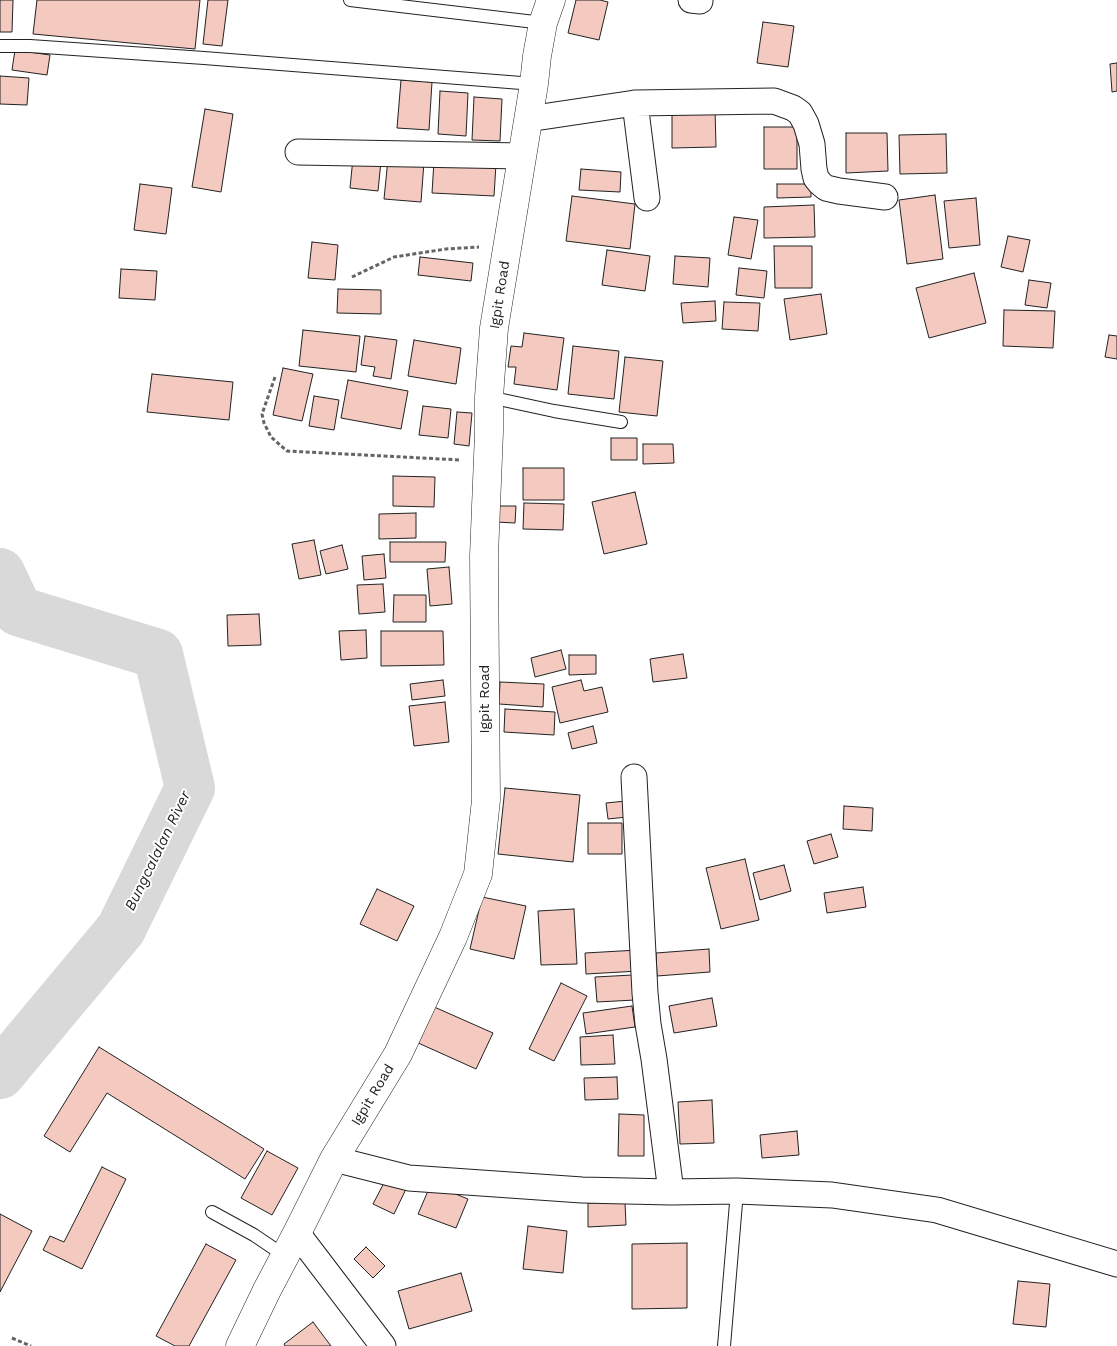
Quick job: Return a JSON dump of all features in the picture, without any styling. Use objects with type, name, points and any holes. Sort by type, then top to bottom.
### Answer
[{"type":"street","name":"Igpit Road","points":[[240,1346],[334,1159],[398,1054],[453,937],[478,874],[486,800],[484,556],[489,397],[494,328],[537,56],[547,12]]},
{"type":"street","points":[[528,119],[635,103],[774,101],[793,108],[800,113],[806,124],[812,144],[814,169],[820,184],[826,188],[839,191],[885,197]]},
{"type":"street","points":[[635,103],[648,198]]},
{"type":"street","points":[[298,152],[522,156]]},
{"type":"street","points":[[634,778],[646,1001],[672,1192]]},
{"type":"street","points":[[334,1159],[409,1178],[582,1190],[737,1191],[832,1195],[937,1210],[1117,1264]]},
{"type":"street","points":[[291,1244],[383,1346]]},
{"type":"lane","points":[[350,0],[547,12]]},
{"type":"lane","points":[[0,46],[30,46],[204,58],[534,84]]},
{"type":"lane","points":[[489,397],[554,411],[621,422]]},
{"type":"lane","points":[[724,1346],[737,1191]]},
{"type":"lane","points":[[212,1212],[254,1235],[291,1244]]},
{"type":"path","points":[[352,277],[394,257],[446,249],[508,246]]},
{"type":"path","points":[[275,377],[262,414],[271,437],[287,451],[487,461]]},
{"type":"path","points":[[12,1338],[31,1346]]},
{"type":"building","points":[[0,0],[13,0],[12,32],[0,32]]},
{"type":"building","points":[[37,0],[200,0],[195,49],[33,34]]},
{"type":"building","points":[[208,0],[228,0],[222,46],[203,44]]},
{"type":"building","points":[[576,0],[608,2],[599,40],[568,33]]},
{"type":"building","points":[[763,22],[794,26],[788,67],[757,63]]},
{"type":"building","points":[[15,50],[50,55],[47,75],[12,70]]},
{"type":"building","points":[[1117,63],[1117,91],[1112,92],[1110,64]]},
{"type":"building","points":[[0,76],[29,78],[27,105],[0,104]]},
{"type":"building","points":[[401,80],[432,82],[429,130],[397,128]]},
{"type":"building","points":[[440,91],[468,93],[466,136],[438,134]]},
{"type":"building","points":[[474,97],[502,99],[500,141],[472,140]]},
{"type":"building","points":[[715,108],[716,147],[672,148],[672,109]]},
{"type":"building","points":[[205,109],[233,114],[221,192],[192,187]]},
{"type":"building","points":[[764,127],[797,127],[797,169],[764,169]]},
{"type":"building","points":[[846,133],[887,133],[888,171],[846,173]]},
{"type":"building","points":[[946,134],[947,173],[900,174],[899,135]]},
{"type":"building","points":[[353,158],[381,161],[378,191],[350,188]]},
{"type":"building","points":[[388,159],[424,162],[421,202],[384,199]]},
{"type":"building","points":[[434,161],[496,164],[494,196],[432,193]]},
{"type":"building","points":[[581,169],[621,172],[620,192],[579,190]]},
{"type":"building","points":[[140,184],[172,188],[166,234],[134,230]]},
{"type":"building","points":[[777,184],[811,184],[811,197],[777,198]]},
{"type":"building","points":[[935,195],[943,259],[907,264],[899,200]]},
{"type":"building","points":[[572,196],[635,204],[630,249],[566,241]]},
{"type":"building","points":[[976,198],[980,245],[949,248],[944,201]]},
{"type":"building","points":[[814,205],[815,237],[764,238],[764,207]]},
{"type":"building","points":[[734,217],[758,220],[751,259],[728,255]]},
{"type":"building","points":[[1008,236],[1030,240],[1023,272],[1001,267]]},
{"type":"building","points":[[312,242],[338,245],[335,280],[308,278]]},
{"type":"building","points":[[774,246],[812,246],[812,288],[775,288]]},
{"type":"building","points":[[607,250],[650,256],[645,291],[602,285]]},
{"type":"building","points":[[675,256],[710,258],[708,287],[673,284]]},
{"type":"building","points":[[420,257],[473,263],[471,281],[418,275]]},
{"type":"building","points":[[739,268],[767,271],[764,298],[736,295]]},
{"type":"building","points":[[121,269],[157,271],[155,300],[119,298]]},
{"type":"building","points":[[974,273],[986,323],[929,338],[916,288]]},
{"type":"building","points":[[1029,280],[1051,283],[1047,308],[1025,305]]},
{"type":"building","points":[[338,289],[381,290],[381,314],[337,313]]},
{"type":"building","points":[[821,294],[827,334],[790,340],[784,299]]},
{"type":"building","points":[[715,301],[716,321],[683,323],[681,303]]},
{"type":"building","points":[[724,302],[760,303],[758,331],[722,329]]},
{"type":"building","points":[[1004,310],[1055,311],[1053,348],[1003,346]]},
{"type":"building","points":[[303,330],[360,336],[356,372],[299,366]]},
{"type":"building","points":[[524,333],[564,338],[557,390],[514,384],[516,367],[508,367],[511,346],[522,347]]},
{"type":"building","points":[[1109,335],[1117,336],[1117,359],[1105,357]]},
{"type":"building","points":[[365,336],[397,340],[391,379],[373,376],[375,367],[361,365]]},
{"type":"building","points":[[414,340],[461,348],[456,384],[408,376]]},
{"type":"building","points":[[573,346],[619,351],[614,399],[568,394]]},
{"type":"building","points":[[625,357],[663,361],[657,416],[619,412]]},
{"type":"building","points":[[283,368],[313,374],[302,421],[273,415]]},
{"type":"building","points":[[152,374],[233,382],[229,420],[147,412]]},
{"type":"building","points":[[348,380],[408,391],[401,429],[341,418]]},
{"type":"building","points":[[314,396],[339,400],[334,430],[309,426]]},
{"type":"building","points":[[423,406],[451,409],[448,438],[419,435]]},
{"type":"building","points":[[457,412],[472,413],[469,446],[454,444]]},
{"type":"building","points":[[611,438],[637,438],[637,460],[611,460]]},
{"type":"building","points":[[643,444],[673,444],[674,463],[643,464]]},
{"type":"building","points":[[523,468],[564,468],[564,500],[523,500]]},
{"type":"building","points":[[393,476],[435,477],[434,507],[393,506]]},
{"type":"building","points":[[635,492],[647,544],[604,554],[592,502]]},
{"type":"building","points":[[524,503],[564,504],[563,530],[523,529]]},
{"type":"building","points":[[497,506],[516,506],[515,523],[496,522]]},
{"type":"building","points":[[416,513],[416,538],[379,539],[379,514]]},
{"type":"building","points":[[314,540],[321,575],[299,579],[292,544]]},
{"type":"building","points":[[390,542],[446,542],[445,562],[390,562]]},
{"type":"building","points":[[342,545],[348,569],[326,574],[320,551]]},
{"type":"building","points":[[384,554],[386,578],[364,580],[362,556]]},
{"type":"building","points":[[449,567],[452,604],[430,606],[427,569]]},
{"type":"building","points":[[383,584],[385,612],[359,614],[357,585]]},
{"type":"building","points":[[394,595],[426,595],[426,622],[393,622]]},
{"type":"building","points":[[259,614],[261,645],[228,646],[227,615]]},
{"type":"building","points":[[366,630],[367,658],[341,660],[339,631]]},
{"type":"building","points":[[381,631],[443,631],[444,665],[381,666]]},
{"type":"building","points":[[561,650],[566,669],[535,677],[531,658]]},
{"type":"building","points":[[683,654],[687,678],[653,682],[650,659]]},
{"type":"building","points":[[569,655],[596,655],[596,674],[569,675]]},
{"type":"building","points":[[443,680],[445,696],[412,700],[410,684]]},
{"type":"building","points":[[581,680],[584,691],[602,687],[608,712],[560,723],[552,687]]},
{"type":"building","points":[[500,682],[544,684],[543,707],[499,704]]},
{"type":"building","points":[[445,702],[449,742],[414,746],[409,706]]},
{"type":"building","points":[[505,709],[555,712],[554,735],[504,732]]},
{"type":"building","points":[[593,726],[597,743],[572,749],[568,733]]},
{"type":"building","points":[[505,788],[580,795],[573,862],[498,854]]},
{"type":"building","points":[[626,801],[627,817],[608,819],[606,803]]},
{"type":"building","points":[[844,806],[873,808],[872,831],[843,829]]},
{"type":"building","points":[[588,823],[622,823],[622,854],[588,854]]},
{"type":"building","points":[[831,834],[838,857],[814,864],[807,841]]},
{"type":"building","points":[[745,859],[759,920],[721,929],[706,868]]},
{"type":"building","points":[[784,865],[791,891],[760,900],[753,873]]},
{"type":"building","points":[[863,887],[866,907],[827,913],[824,893]]},
{"type":"building","points":[[377,889],[414,906],[397,941],[360,924]]},
{"type":"building","points":[[482,897],[526,906],[514,959],[470,949]]},
{"type":"building","points":[[574,909],[577,964],[541,965],[538,911]]},
{"type":"building","points":[[709,949],[710,972],[657,976],[656,953]]},
{"type":"building","points":[[638,950],[639,971],[586,974],[585,953]]},
{"type":"building","points":[[633,975],[635,1000],[597,1002],[595,977]]},
{"type":"building","points":[[561,983],[587,996],[554,1061],[529,1049]]},
{"type":"building","points":[[712,998],[717,1026],[674,1033],[669,1006]]},
{"type":"building","points":[[432,1006],[493,1033],[476,1069],[416,1042]]},
{"type":"building","points":[[632,1006],[635,1027],[586,1034],[583,1013]]},
{"type":"building","points":[[613,1035],[615,1064],[581,1065],[580,1037]]},
{"type":"building","points":[[99,1047],[264,1149],[245,1179],[107,1093],[70,1152],[44,1136]]},
{"type":"building","points":[[617,1077],[618,1099],[585,1100],[584,1078]]},
{"type":"building","points":[[712,1100],[714,1143],[680,1144],[678,1102]]},
{"type":"building","points":[[619,1114],[644,1115],[644,1156],[618,1156]]},
{"type":"building","points":[[797,1131],[799,1155],[762,1158],[760,1135]]},
{"type":"building","points":[[267,1151],[298,1168],[272,1215],[241,1198]]},
{"type":"building","points":[[102,1167],[126,1179],[82,1269],[43,1250],[50,1236],[64,1242]]},
{"type":"building","points":[[386,1179],[406,1189],[394,1214],[373,1204]]},
{"type":"building","points":[[431,1184],[468,1199],[456,1228],[418,1214]]},
{"type":"building","points":[[625,1202],[626,1225],[588,1227],[588,1203]]},
{"type":"building","points":[[0,1214],[32,1231],[0,1292]]},
{"type":"building","points":[[528,1226],[567,1231],[563,1273],[523,1269]]},
{"type":"building","points":[[687,1243],[687,1308],[632,1309],[632,1244]]},
{"type":"building","points":[[206,1244],[236,1260],[189,1346],[175,1346],[156,1336]]},
{"type":"building","points":[[366,1247],[385,1266],[373,1278],[354,1259]]},
{"type":"building","points":[[461,1273],[472,1311],[409,1329],[398,1291]]},
{"type":"building","points":[[1018,1281],[1050,1284],[1046,1327],[1013,1324]]},
{"type":"building","points":[[313,1322],[331,1346],[285,1346],[284,1344]]},
{"type":"waterway","name":"Bungcalalan River","points":[[0,573],[18,611],[158,654],[190,788],[121,929],[0,1074]]}]
